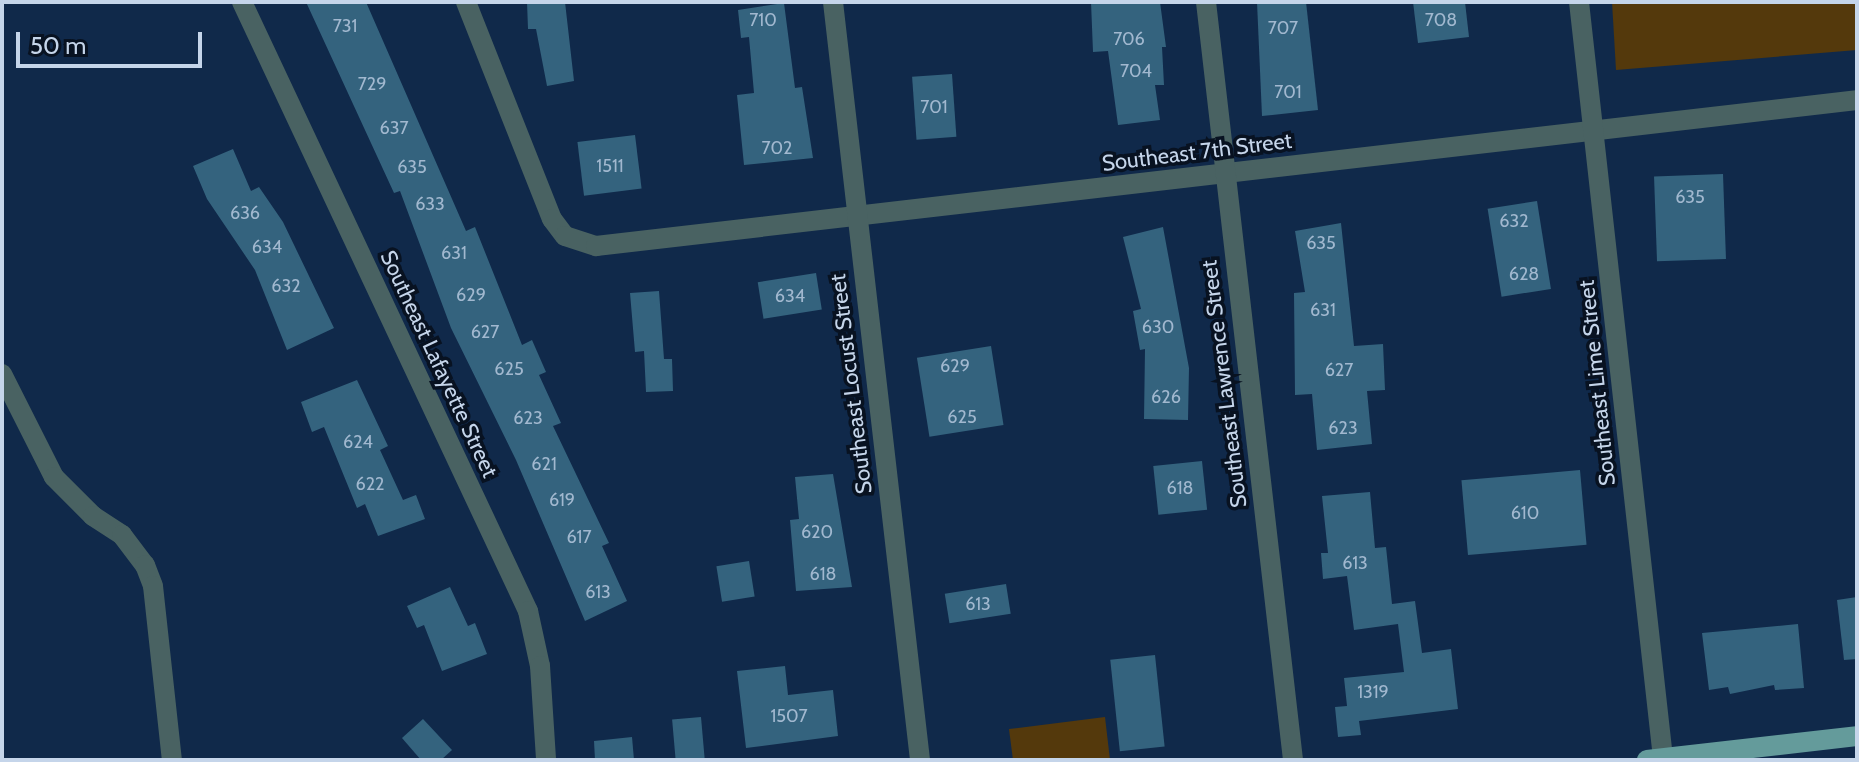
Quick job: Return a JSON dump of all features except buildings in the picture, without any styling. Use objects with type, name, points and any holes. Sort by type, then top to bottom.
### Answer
[{"type":"main road","points":[[1655,759],[1857,736]]},
{"type":"street","name":"Southeast Lafayette Street","points":[[242,2],[528,611],[540,666],[546,760]]},
{"type":"street","name":"Southeast 7th Street","points":[[466,2],[552,219],[565,236],[596,246],[1857,100]]},
{"type":"street","name":"Southeast Locust Street","points":[[833,2],[855,216],[920,760]]},
{"type":"street","name":"Southeast Lawrence Street","points":[[1206,2],[1293,760]]},
{"type":"street","name":"Southeast Lime Street","points":[[1579,2],[1655,759]]},
{"type":"street","points":[[2,374],[54,477],[93,516],[122,535],[145,565],[153,586],[172,760]]},
{"type":"shaded area","points":[[1612,2],[1857,2],[1857,50],[1616,70]]},
{"type":"shaded area","points":[[1105,717],[1110,760],[1013,760],[1009,729]]}]
